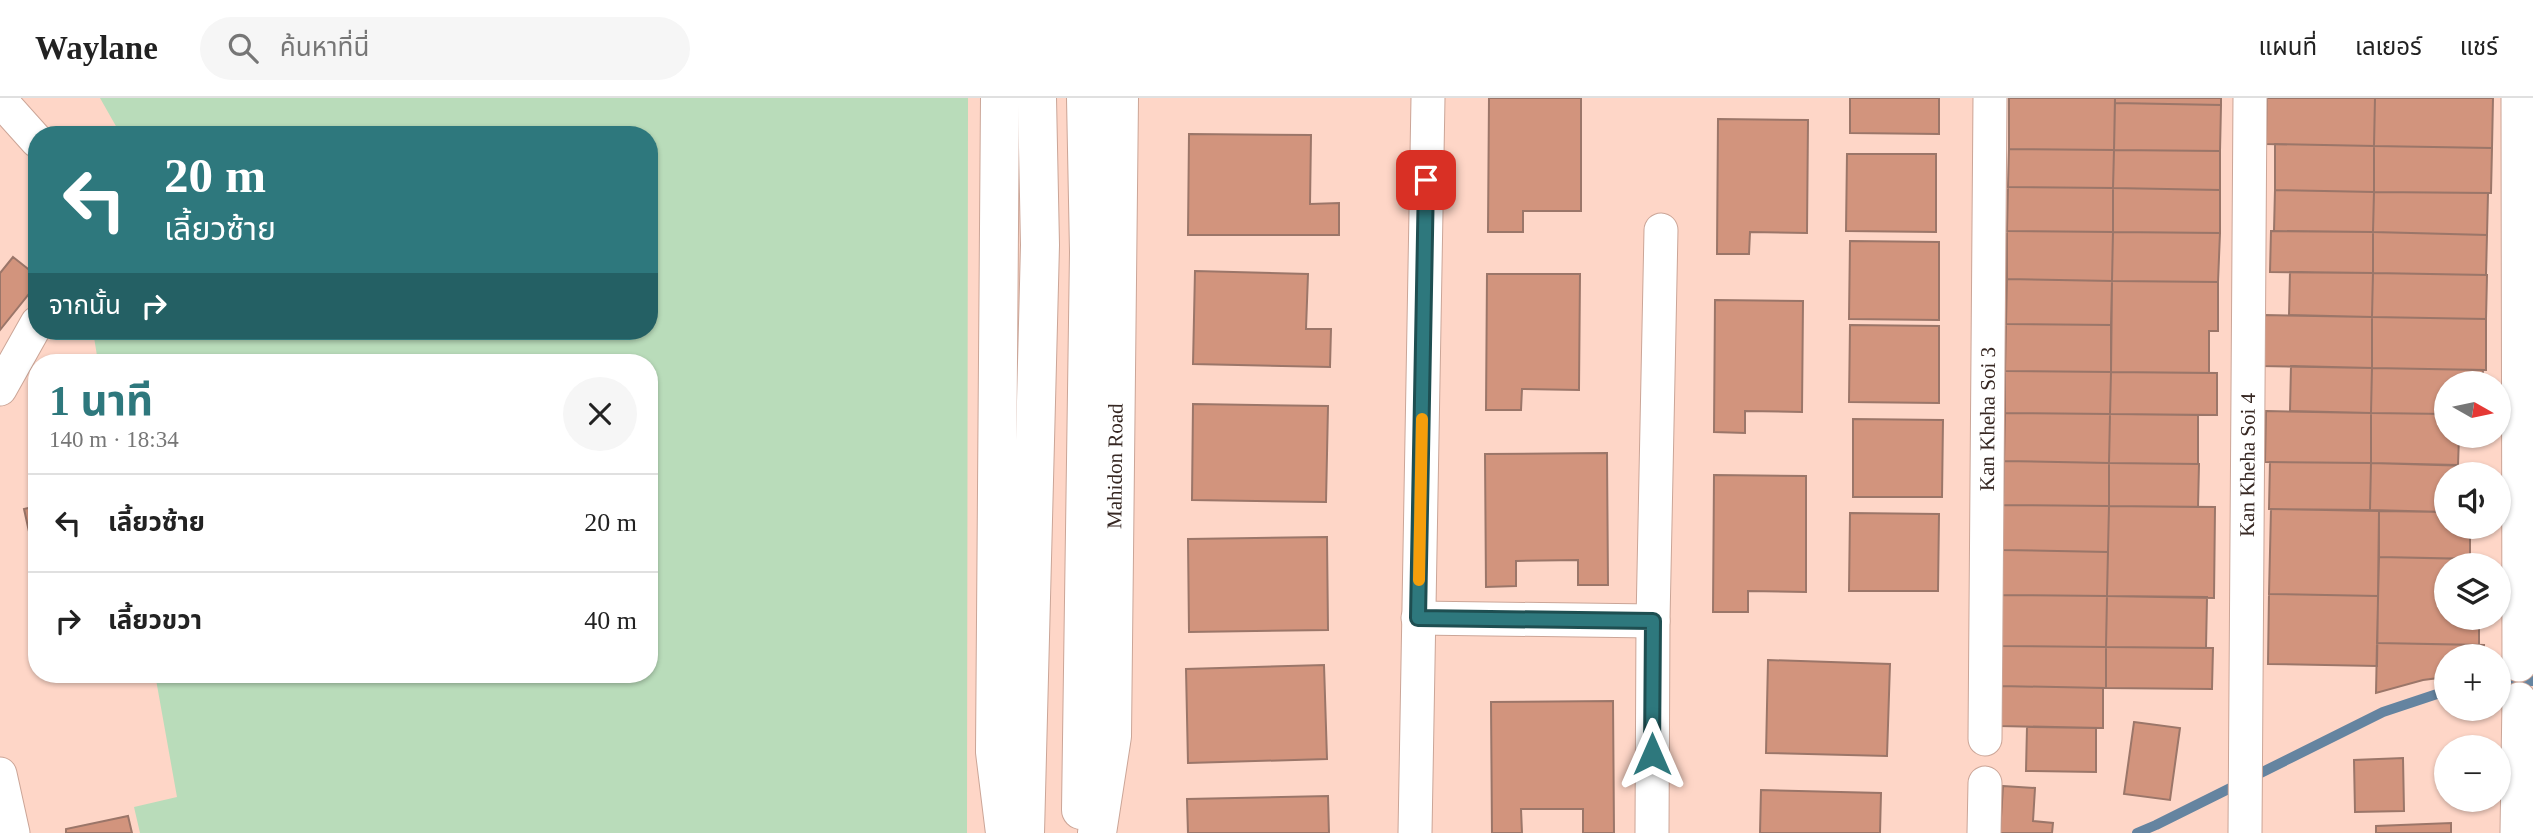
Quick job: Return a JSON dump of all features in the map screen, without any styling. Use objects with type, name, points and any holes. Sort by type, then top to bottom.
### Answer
[{"type":"main road","points":[[1000,98],[995,752],[1005,833]]},
{"type":"main road","points":[[1025,833],[1040,245],[1037,98]]},
{"type":"main road","name":"Mahidon Road","points":[[1080,833],[1088,252],[1086,98]]},
{"type":"main road","name":"Mahidon Road","points":[[1097,833],[1112,736],[1119,98]]},
{"type":"street","points":[[1415,833],[1428,98]]},
{"type":"street","name":"Kan Kheha Soi 3","points":[[1985,739],[1990,98]]},
{"type":"street","name":"Kan Kheha Soi 4","points":[[2245,833],[2250,98]]},
{"type":"street","points":[[2518,98],[2519,664]]},
{"type":"street","points":[[3,103],[28,131]]},
{"type":"street","points":[[1652,833],[1653,621],[1661,230]]},
{"type":"street","points":[[0,389],[28,339]]},
{"type":"street","points":[[1418,618],[1653,621]]},
{"type":"street","points":[[2517,833],[2519,699]]},
{"type":"street","points":[[0,775],[13,833]]},
{"type":"street","points":[[1984,833],[1985,783]]},
{"type":"green space","points":[[100,98],[968,98],[967,833],[140,833],[134,807],[177,797],[157,683],[658,683],[658,354],[97,354],[94,340],[658,340],[658,126],[116,126]]},
{"type":"building","points":[[1489,98],[1581,98],[1581,211],[1523,211],[1523,232],[1488,232]]},
{"type":"building","points":[[1850,98],[1939,98],[1939,134],[1850,133]]},
{"type":"building","points":[[2009,98],[2115,98],[2114,150],[2009,149]]},
{"type":"building","points":[[2115,98],[2221,98],[2221,105],[2115,103]]},
{"type":"building","points":[[2267,98],[2375,98],[2374,146],[2266,144]]},
{"type":"building","points":[[2375,98],[2493,98],[2492,148],[2374,146]]},
{"type":"building","points":[[2115,103],[2221,105],[2220,151],[2114,150]]},
{"type":"building","points":[[1718,119],[1808,120],[1807,233],[1750,232],[1749,254],[1717,254]]},
{"type":"building","points":[[1189,134],[1311,135],[1310,204],[1339,203],[1339,235],[1188,235]]},
{"type":"building","points":[[2275,144],[2374,146],[2374,192],[2275,190]]},
{"type":"building","points":[[2374,146],[2492,148],[2491,193],[2374,192]]},
{"type":"building","points":[[2009,149],[2114,150],[2113,188],[2008,187]]},
{"type":"building","points":[[2114,150],[2220,151],[2220,190],[2113,188]]},
{"type":"building","points":[[1847,154],[1936,154],[1936,232],[1846,231]]},
{"type":"building","points":[[2008,187],[2113,188],[2113,232],[2007,231]]},
{"type":"building","points":[[2113,188],[2220,190],[2220,233],[2113,232]]},
{"type":"building","points":[[2275,190],[2374,192],[2373,232],[2274,231]]},
{"type":"building","points":[[2374,192],[2488,193],[2487,235],[2373,232]]},
{"type":"building","points":[[2007,231],[2113,232],[2112,281],[2007,279]]},
{"type":"building","points":[[2271,231],[2373,232],[2373,273],[2270,272]]},
{"type":"building","points":[[2113,232],[2220,233],[2218,282],[2112,281]]},
{"type":"building","points":[[2373,232],[2487,235],[2486,275],[2373,273]]},
{"type":"building","points":[[1850,241],[1939,242],[1939,320],[1849,319]]},
{"type":"building","points":[[13,257],[28,269],[28,295],[0,330],[0,273]]},
{"type":"building","points":[[1195,271],[1308,274],[1306,329],[1331,329],[1330,367],[1193,364]]},
{"type":"building","points":[[2290,272],[2373,273],[2372,317],[2289,315]]},
{"type":"building","points":[[2373,273],[2487,275],[2486,319],[2372,317]]},
{"type":"building","points":[[1487,274],[1580,274],[1579,390],[1522,389],[1521,410],[1486,410]]},
{"type":"building","points":[[2007,279],[2112,281],[2111,325],[2006,324]]},
{"type":"building","points":[[2112,281],[2218,282],[2218,331],[2209,331],[2209,373],[2111,372]]},
{"type":"building","points":[[1715,300],[1803,301],[1802,412],[1745,411],[1745,433],[1714,432]]},
{"type":"building","points":[[2264,315],[2372,317],[2372,368],[2262,366]]},
{"type":"building","points":[[2372,317],[2486,319],[2486,370],[2372,368]]},
{"type":"building","points":[[2006,324],[2111,325],[2111,372],[2005,371]]},
{"type":"building","points":[[1850,325],[1939,326],[1939,403],[1849,402]]},
{"type":"building","points":[[2291,366],[2372,368],[2371,413],[2290,411]]},
{"type":"building","points":[[2372,368],[2483,370],[2434,371],[2434,414],[2371,413]]},
{"type":"building","points":[[2005,371],[2111,372],[2110,414],[2005,413]]},
{"type":"building","points":[[2111,372],[2217,373],[2217,415],[2110,414]]},
{"type":"building","points":[[1193,404],[1328,406],[1326,502],[1192,500]]},
{"type":"building","points":[[2266,411],[2371,413],[2371,463],[2265,462]]},
{"type":"building","points":[[2005,413],[2110,414],[2109,463],[2004,461]]},
{"type":"building","points":[[2371,413],[2434,414],[2434,448],[2459,448],[2458,462],[2434,462],[2434,464],[2371,463]]},
{"type":"building","points":[[2110,414],[2198,415],[2198,464],[2109,463]]},
{"type":"building","points":[[1853,419],[1943,420],[1942,497],[1853,497]]},
{"type":"building","points":[[1607,453],[1608,585],[1578,585],[1578,560],[1516,561],[1516,586],[1486,587],[1485,454]]},
{"type":"building","points":[[2004,461],[2109,463],[2109,506],[2003,505]]},
{"type":"building","points":[[2270,462],[2371,463],[2370,510],[2269,509]]},
{"type":"building","points":[[2109,463],[2199,464],[2198,507],[2109,506]]},
{"type":"building","points":[[2371,463],[2434,465],[2434,512],[2370,510]]},
{"type":"building","points":[[1714,475],[1806,476],[1806,592],[1748,591],[1748,612],[1713,612]]},
{"type":"building","points":[[2003,505],[2109,506],[2108,552],[2002,550]]},
{"type":"building","points":[[2109,506],[2215,507],[2214,598],[2107,596]]},
{"type":"building","points":[[28,508],[28,527],[24,509]]},
{"type":"building","points":[[2271,509],[2379,511],[2378,596],[2269,594]]},
{"type":"building","points":[[2379,511],[2434,512],[2434,539],[2470,539],[2470,553],[2434,553],[2434,558],[2379,557]]},
{"type":"building","points":[[1850,513],[1939,514],[1938,591],[1849,591]]},
{"type":"building","points":[[1327,537],[1328,630],[1189,632],[1188,539]]},
{"type":"building","points":[[2002,550],[2108,552],[2107,596],[2002,595]]},
{"type":"building","points":[[2379,557],[2434,558],[2434,630],[2479,630],[2479,644],[2377,643]]},
{"type":"building","points":[[2269,594],[2378,596],[2377,666],[2268,664]]},
{"type":"building","points":[[2002,595],[2107,596],[2106,647],[2001,646]]},
{"type":"building","points":[[2107,596],[2207,597],[2206,648],[2106,647]]},
{"type":"building","points":[[2377,643],[2434,644],[2434,679],[2376,693]]},
{"type":"building","points":[[2001,646],[2106,647],[2106,688],[2001,686]]},
{"type":"building","points":[[2106,647],[2213,648],[2212,689],[2106,688]]},
{"type":"building","points":[[1768,660],[1890,664],[1887,756],[1766,753]]},
{"type":"building","points":[[1324,665],[1327,759],[1188,763],[1186,669]]},
{"type":"building","points":[[2001,686],[2103,688],[2103,728],[2000,726]]},
{"type":"building","points":[[1613,701],[1614,833],[1583,833],[1583,809],[1521,809],[1522,833],[1492,833],[1491,702]]},
{"type":"building","points":[[2134,722],[2180,728],[2170,800],[2124,794]]},
{"type":"building","points":[[2027,727],[2096,728],[2096,772],[2026,771]]},
{"type":"building","points":[[2403,758],[2404,811],[2355,812],[2354,760]]},
{"type":"building","points":[[2003,786],[2035,788],[2033,821],[2053,823],[2052,833],[2000,833]]},
{"type":"building","points":[[1761,790],[1881,793],[1880,833],[1760,833]]},
{"type":"building","points":[[1328,796],[1329,833],[1188,833],[1187,799]]},
{"type":"building","points":[[128,816],[132,833],[66,833],[66,829]]},
{"type":"building","points":[[2451,823],[2451,833],[2376,833],[2376,826]]},
{"type":"waterway","points":[[2511,683],[2533,681]]},
{"type":"waterway","points":[[2137,833],[2383,712],[2434,695]]},
{"type":"slow traffic","points":[[1419,580],[1422,419]]},
{"type":"route","points":[[1426,180],[1418,618],[1653,621],[1652,754]]}]
